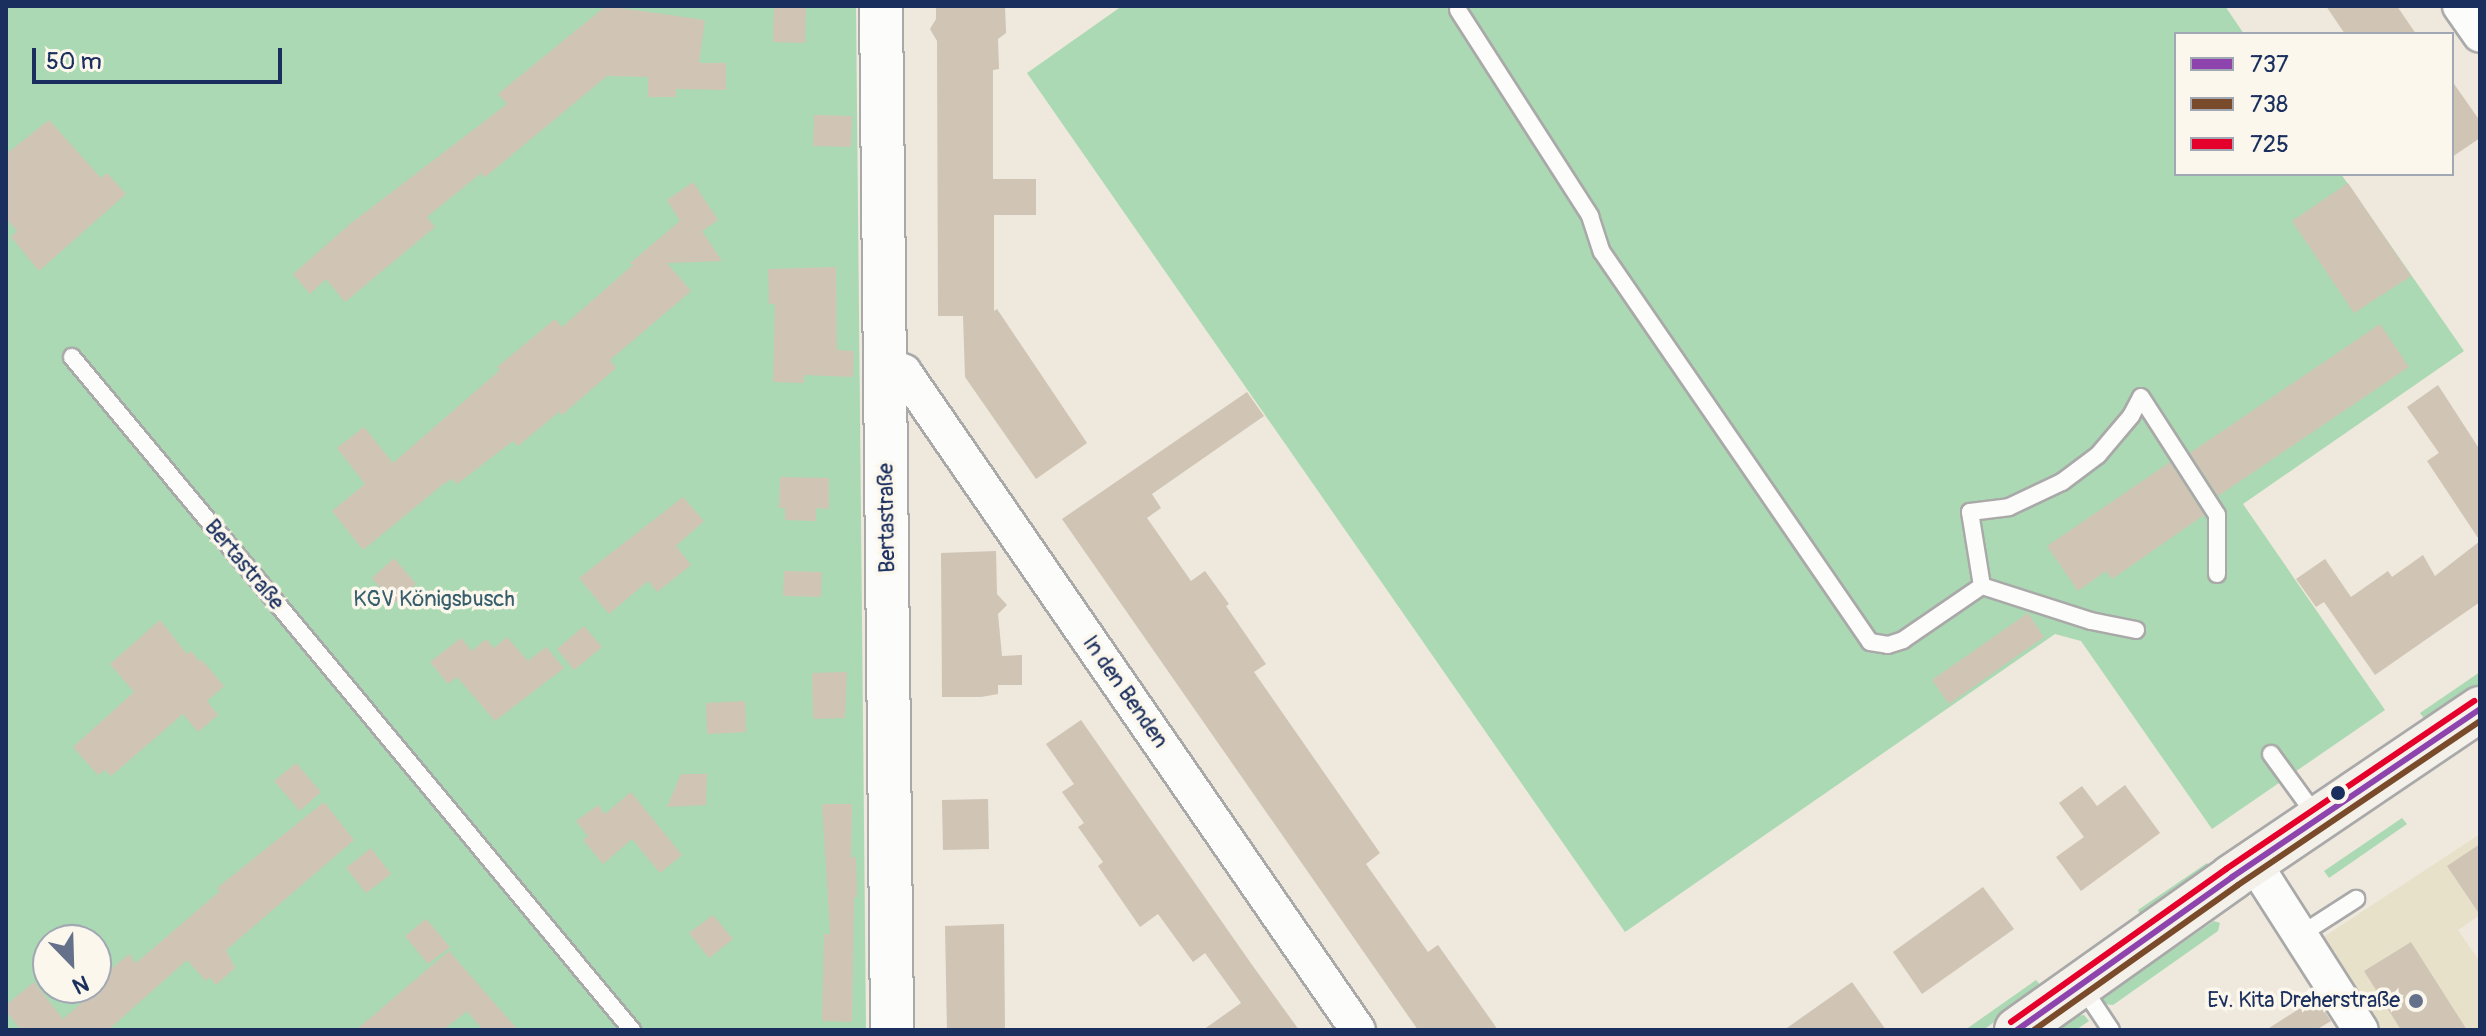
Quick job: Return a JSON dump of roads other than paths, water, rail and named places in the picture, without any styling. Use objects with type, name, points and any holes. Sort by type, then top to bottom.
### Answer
[{"type":"main road","points":[[2017,1030],[2318,818],[2478,714]]},
{"type":"street","name":"Bertastraße","points":[[881,6],[892,1030]]},
{"type":"street","points":[[2460,6],[2480,35]]},
{"type":"street","name":"In den Benden","points":[[885,363],[904,372],[1358,1030]]},
{"type":"street","points":[[2254,863],[2361,1030]]},
{"type":"lane","points":[[1458,10],[1590,216],[1602,252],[1870,642],[1888,645],[1903,640],[1982,586]]},
{"type":"lane","name":"Bertastraße","points":[[72,357],[632,1030]]},
{"type":"lane","points":[[1982,586],[1970,512],[2009,507],[2062,482],[2098,455],[2131,416],[2141,397],[2217,515],[2217,574]]},
{"type":"lane","points":[[1982,586],[2091,621],[2136,630]]},
{"type":"lane","points":[[2271,754],[2318,818]]},
{"type":"lane","points":[[2300,935],[2356,899]]},
{"type":"lane","points":[[2081,985],[2111,1030]]},
{"type":"place","name":"Ev. Kita Dreherstraße","points":[[2416,1001]]},
{"type":"park label","name":"KGV Königsbusch","points":[[434,600]]}]
